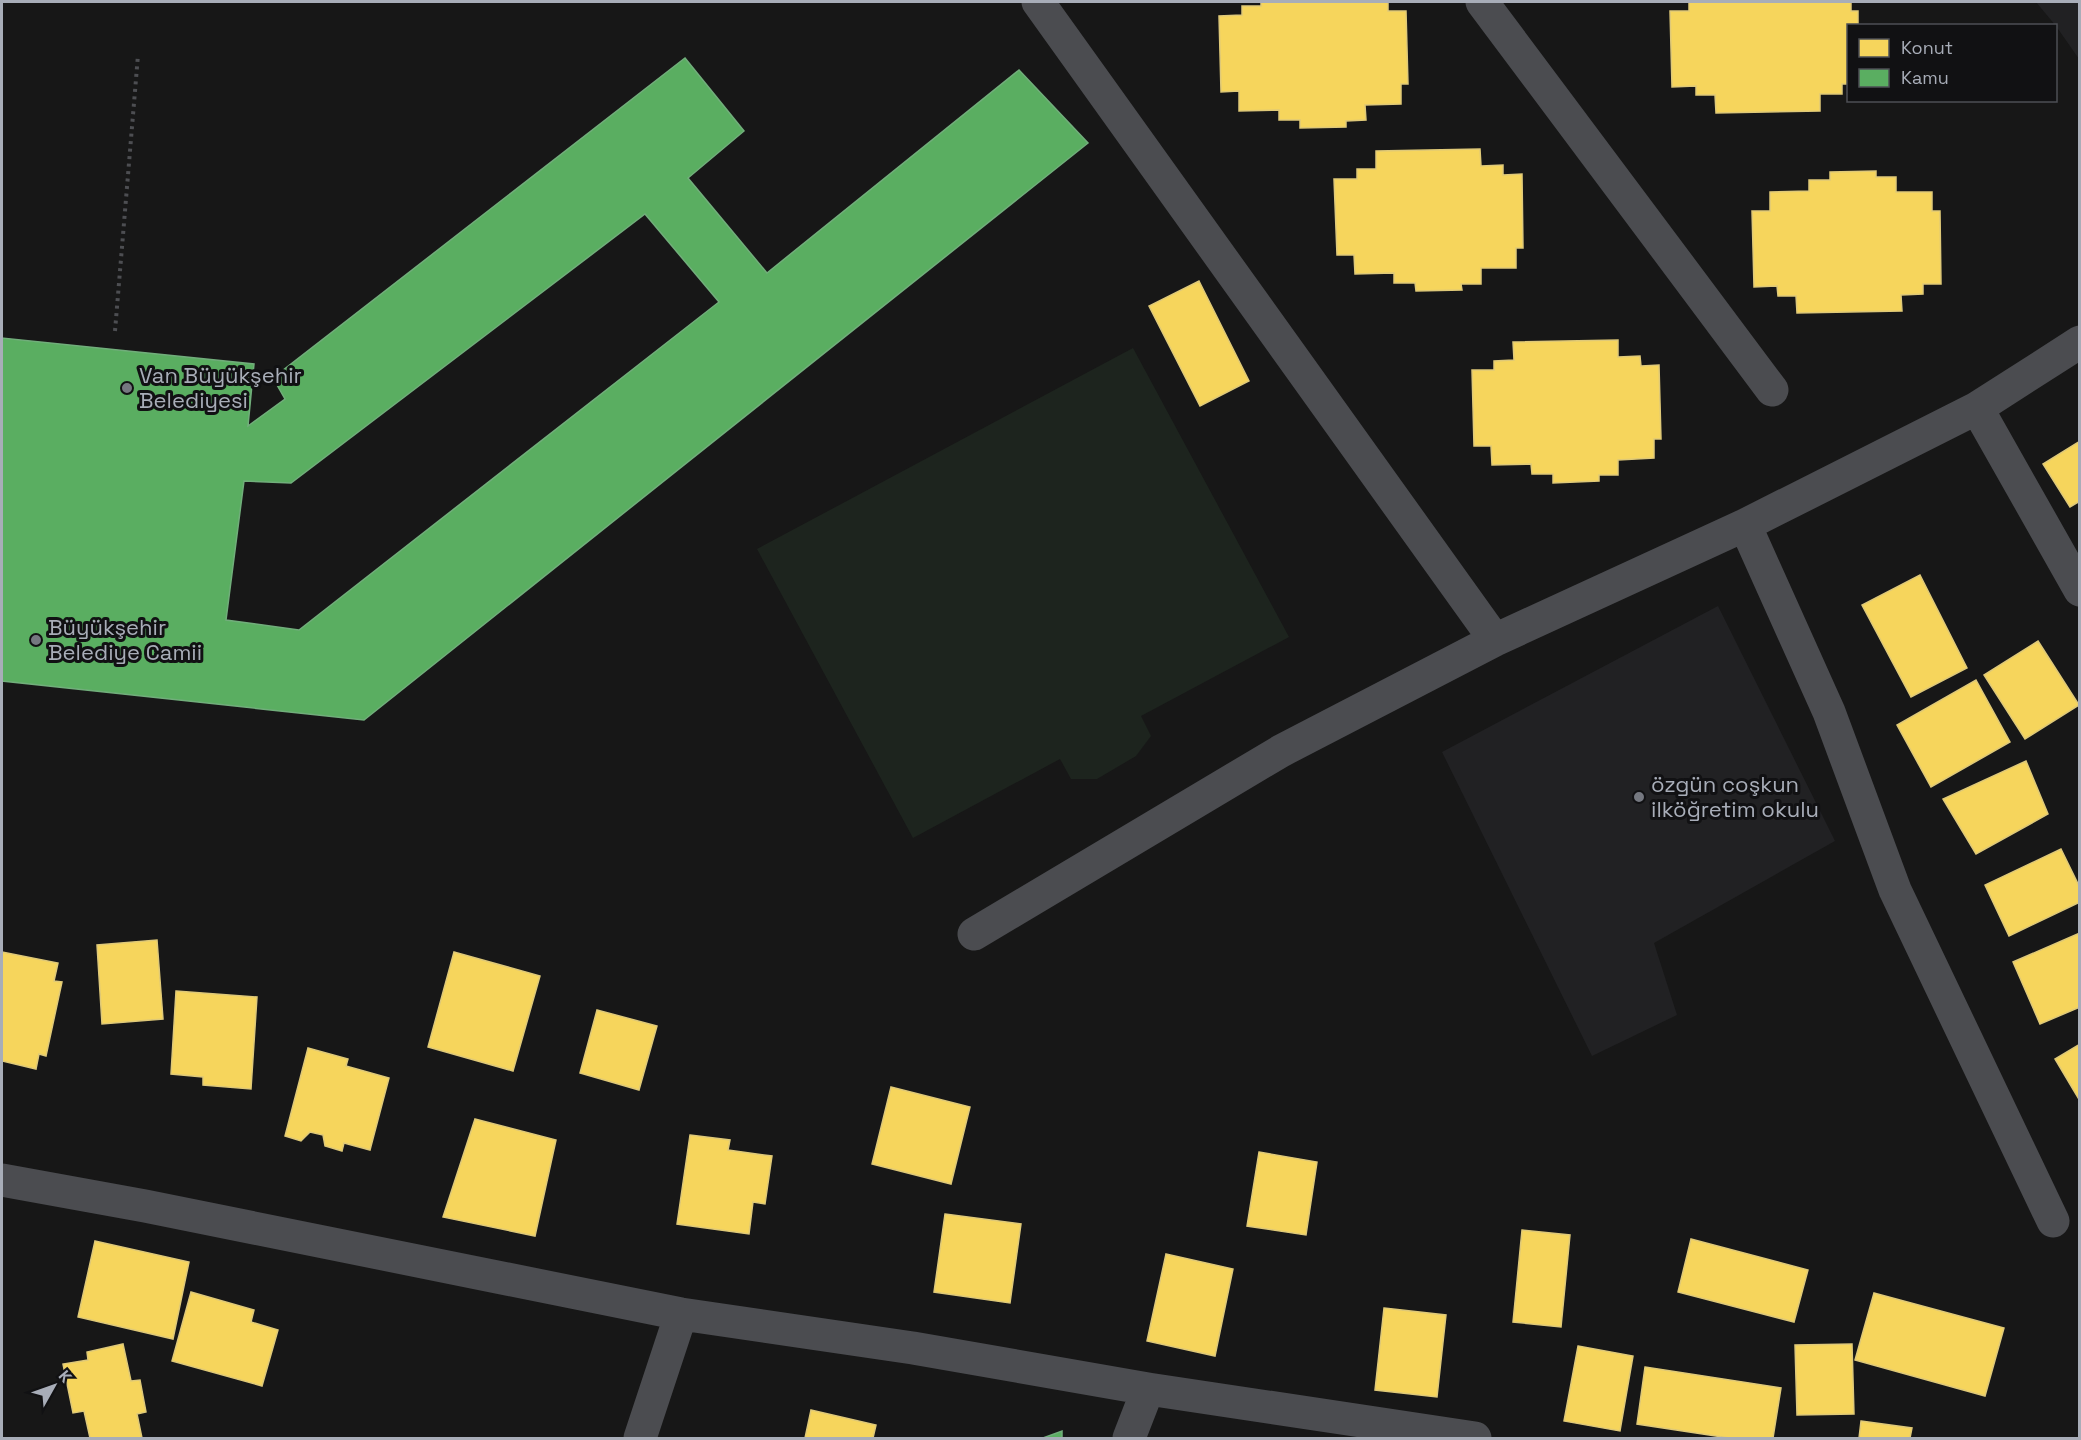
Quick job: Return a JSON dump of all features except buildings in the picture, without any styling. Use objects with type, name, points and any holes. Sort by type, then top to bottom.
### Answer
[{"type":"street","points":[[1038,2],[1495,640]]},
{"type":"street","points":[[1482,2],[1772,390]]},
{"type":"street","points":[[974,934],[1281,751],[1495,640],[1746,525],[1977,408],[2079,342]]},
{"type":"street","points":[[1977,408],[2079,590]]},
{"type":"street","points":[[1746,525],[1829,712],[1895,890],[2053,1221]]},
{"type":"street","points":[[2,1180],[146,1206],[681,1314],[913,1348],[1148,1389],[1475,1438]]},
{"type":"street","points":[[640,1438],[681,1314]]},
{"type":"street","points":[[1129,1438],[1148,1389]]},
{"type":"path","points":[[115,331],[138,55]]},
{"type":"shaded area","points":[[2036,2],[2079,2],[2079,59],[2057,27],[2057,24],[2054,24]]},
{"type":"shaded area","points":[[1133,348],[1289,637],[1141,716],[1151,736],[1136,756],[1097,779],[1071,779],[1060,759],[913,838],[757,549]]},
{"type":"shaded area","name":"özgün coşkun ilköğretim okulu","points":[[1718,606],[1835,841],[1654,943],[1677,1015],[1592,1056],[1442,752]]},
{"type":"place","name":"Van Büyükşehir Belediyesi","points":[[127,388]]},
{"type":"place","name":"Büyükşehir Belediye Camii","points":[[36,640]]},
{"type":"place","name":"özgün coşkun ilköğretim okulu","points":[[1639,797]]}]
